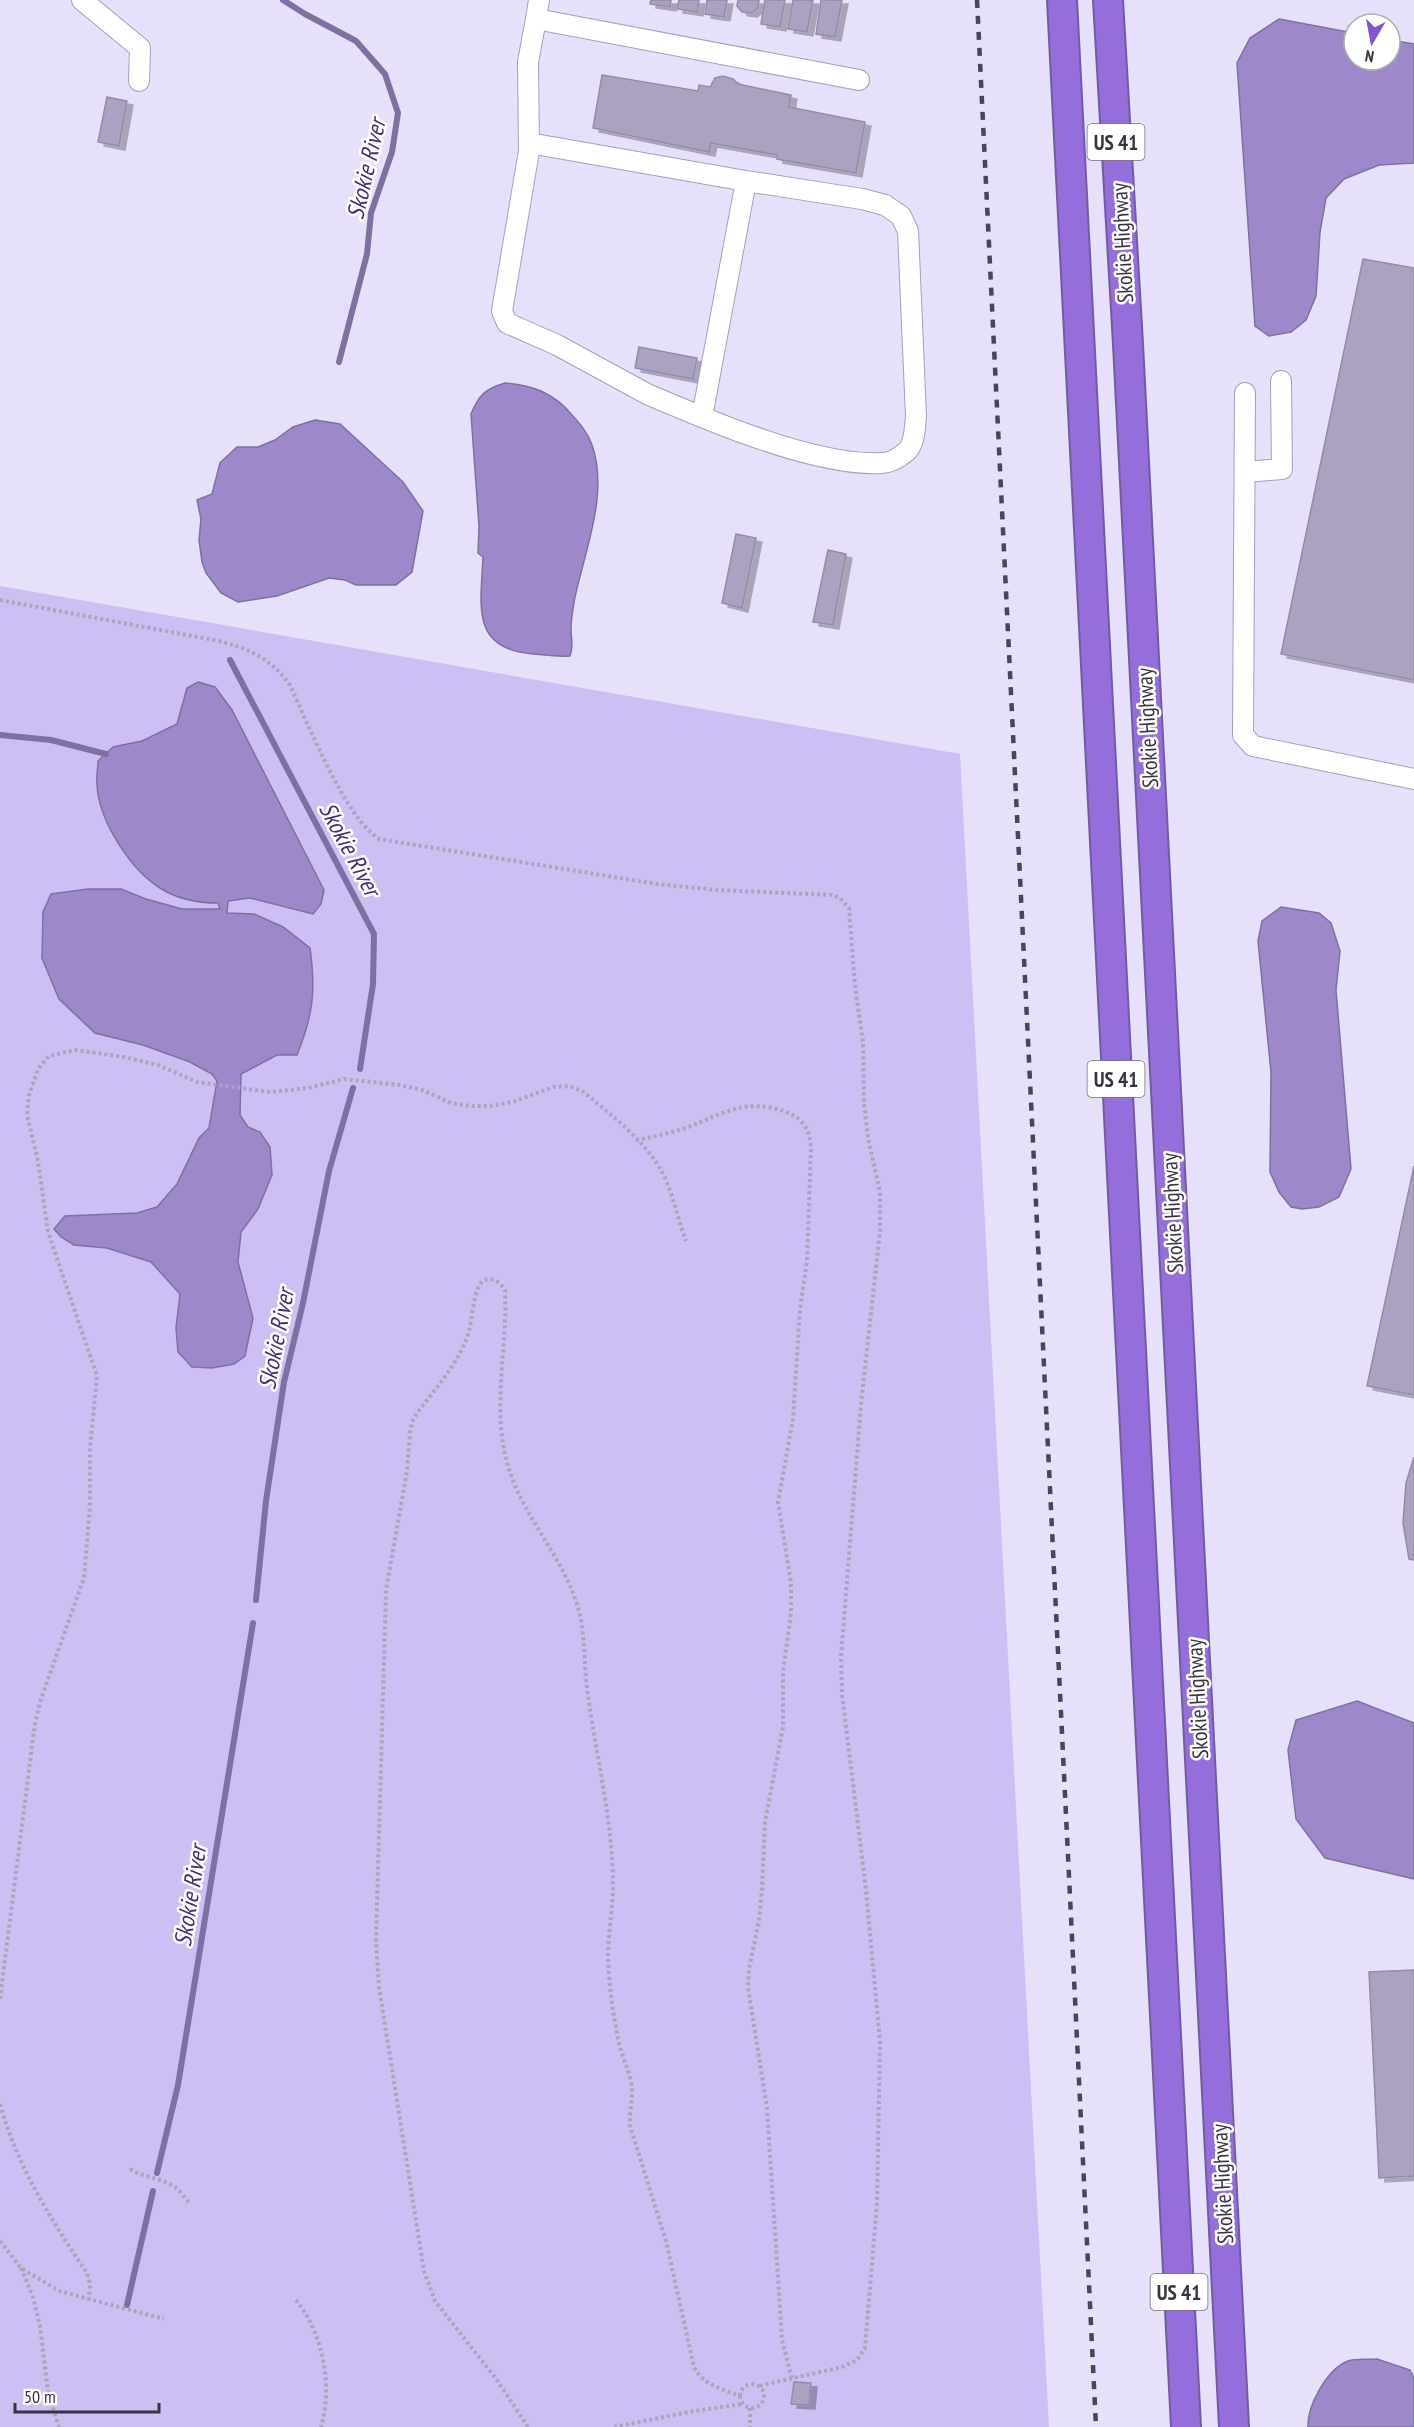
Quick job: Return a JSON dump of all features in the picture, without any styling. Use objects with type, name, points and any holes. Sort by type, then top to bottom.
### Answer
[{"type":"highway","name":"US 41","points":[[1062,0],[1186,2427]]},
{"type":"highway","name":"Skokie Highway","points":[[1108,0],[1234,2427]]},
{"type":"lane","points":[[82,0],[140,48],[139,81]]},
{"type":"lane","points":[[529,143],[862,199],[885,205],[902,216],[908,231],[916,416],[909,449],[884,463],[857,462],[796,451],[702,417],[649,395],[557,345],[507,323],[502,311],[529,143],[528,62],[537,10],[859,80]]},
{"type":"lane","points":[[702,417],[746,181]]},
{"type":"lane","points":[[1246,472],[1282,469],[1281,381]]},
{"type":"lane","points":[[1245,393],[1243,735],[1253,746],[1414,779]]},
{"type":"path","points":[[0,600],[214,640],[238,646],[264,658],[280,670],[290,685],[352,812],[369,833],[379,839],[657,884],[718,890],[832,895],[840,897],[849,908],[855,986],[863,1042],[864,1103],[868,1138],[880,1192],[880,1232],[860,1415],[842,1657],[842,1694],[869,1914],[880,2042],[877,2203],[865,2348],[857,2360],[842,2367],[759,2386],[750,2384],[743,2388],[740,2396],[743,2404]]},
{"type":"path","points":[[0,1999],[34,1723],[84,1578],[90,1506],[90,1448],[98,1376],[48,1232],[38,1161],[27,1114],[29,1095],[38,1069],[49,1056],[75,1050],[158,1065],[183,1077],[210,1085],[248,1089],[278,1091],[351,1080],[400,1085],[422,1090],[452,1103],[490,1106],[512,1102],[554,1087],[569,1086],[582,1090],[636,1140],[661,1168],[686,1241]]},
{"type":"path","points":[[636,1140],[687,1127],[740,1107],[752,1106],[771,1108],[794,1116],[803,1123],[812,1147],[807,1261],[800,1309],[793,1419],[778,1502],[791,1584],[791,1613],[783,1672],[783,1727],[768,1800],[763,1843],[762,1890],[748,1978],[767,2108],[774,2179],[782,2340],[792,2379]]},
{"type":"path","points":[[528,2427],[497,2380],[435,2301],[429,2287],[424,2271],[376,1966],[386,1590],[407,1471],[410,1433],[417,1413],[460,1353],[468,1333],[477,1290],[481,1283],[487,1280],[501,1283],[505,1290],[500,1418],[508,1466],[519,1494],[561,1565],[580,1619],[586,1687],[605,1800],[613,1884],[608,1955],[613,2014],[633,2097],[629,2114],[634,2144],[666,2241],[694,2367],[698,2375],[708,2384],[740,2396]]},
{"type":"path","points":[[0,2104],[26,2171],[47,2212],[87,2273],[90,2284],[89,2299]]},
{"type":"path","points":[[130,2169],[139,2175],[167,2183],[177,2189],[190,2204]]},
{"type":"path","points":[[0,2241],[21,2268],[33,2298],[40,2326],[48,2392],[59,2427]]},
{"type":"path","points":[[21,2268],[59,2291],[164,2319]]},
{"type":"path","points":[[296,2300],[308,2315],[318,2335],[322,2357],[324,2396],[321,2427]]},
{"type":"path","points":[[614,2427],[743,2404],[750,2408],[758,2407],[764,2401],[764,2392],[759,2386]]},
{"type":"path","points":[[750,2408],[750,2427]]},
{"type":"shaded area","points":[[1279,19],[1342,31],[1342,72],[1402,72],[1402,42],[1414,44],[1414,163],[1379,165],[1344,179],[1326,198],[1320,232],[1316,296],[1306,320],[1291,332],[1269,336],[1255,326],[1237,63],[1250,38]]},
{"type":"shaded area","points":[[505,383],[533,388],[550,396],[565,407],[588,437],[597,463],[597,502],[574,605],[570,656],[533,654],[513,650],[498,643],[489,634],[484,622],[481,607],[483,557],[478,553],[479,526],[471,414],[484,394]]},
{"type":"shaded area","points":[[315,420],[340,424],[403,482],[423,511],[412,572],[396,585],[356,585],[345,580],[329,578],[277,596],[238,602],[221,593],[206,573],[199,540],[201,519],[197,500],[212,494],[220,463],[237,447],[258,447],[275,440],[293,427]]},
{"type":"shaded area","points":[[0,586],[960,754],[1049,2427],[0,2427]]},
{"type":"shaded area","points":[[198,682],[215,687],[232,710],[324,890],[321,904],[313,914],[250,898],[228,901],[227,913],[254,914],[283,927],[310,948],[313,990],[310,1015],[297,1055],[277,1055],[241,1074],[240,1115],[248,1127],[260,1132],[270,1147],[272,1175],[258,1209],[241,1232],[238,1262],[253,1318],[245,1356],[234,1364],[212,1368],[192,1367],[178,1352],[176,1328],[180,1294],[151,1262],[107,1248],[74,1245],[61,1237],[54,1229],[65,1216],[137,1213],[157,1207],[177,1184],[199,1138],[209,1128],[217,1081],[212,1074],[190,1062],[143,1045],[95,1033],[59,999],[42,958],[43,912],[51,894],[88,889],[121,889],[182,909],[220,909],[218,903],[188,900],[167,892],[138,869],[118,843],[103,814],[97,785],[98,761],[113,747],[142,741],[177,724],[187,688]]},
{"type":"shaded area","points":[[1281,907],[1319,913],[1331,923],[1340,951],[1336,990],[1351,1169],[1339,1197],[1319,1207],[1302,1209],[1291,1207],[1279,1192],[1270,1172],[1271,1072],[1258,941],[1262,921]]},
{"type":"shaded area","points":[[1357,1701],[1414,1723],[1414,1879],[1325,1858],[1296,1819],[1288,1750],[1296,1720]]},
{"type":"shaded area","points":[[1377,2359],[1410,2370],[1414,2378],[1414,2427],[1308,2427],[1311,2409],[1320,2389],[1340,2365],[1348,2361]]},
{"type":"building","points":[[651,0],[671,0],[670,7],[650,4]]},
{"type":"building","points":[[679,0],[699,0],[697,12],[677,9]]},
{"type":"building","points":[[707,0],[727,0],[724,17],[705,14]]},
{"type":"building","points":[[738,0],[759,0],[758,8],[751,13],[742,12],[737,6]]},
{"type":"building","points":[[765,0],[785,0],[780,27],[761,24]]},
{"type":"building","points":[[793,0],[813,0],[807,32],[788,29]]},
{"type":"building","points":[[821,0],[842,0],[835,37],[816,34]]},
{"type":"building","points":[[602,75],[698,91],[699,85],[710,87],[715,78],[723,76],[733,79],[738,84],[791,95],[789,107],[865,122],[856,173],[777,159],[777,155],[711,143],[709,152],[593,128]]},
{"type":"building","points":[[107,97],[127,101],[119,146],[98,142]]},
{"type":"building","points":[[1363,259],[1414,268],[1414,680],[1281,654]]},
{"type":"building","points":[[639,347],[697,358],[693,379],[635,368]]},
{"type":"building","points":[[736,534],[756,538],[742,608],[722,603]]},
{"type":"building","points":[[828,550],[846,554],[833,625],[813,622]]},
{"type":"building","points":[[1414,1166],[1414,1395],[1367,1386]]},
{"type":"building","points":[[1414,1457],[1414,1560],[1409,1559],[1403,1523],[1406,1483]]},
{"type":"building","points":[[1414,1970],[1414,2176],[1379,2178],[1369,1972]]},
{"type":"building","points":[[794,2382],[811,2383],[809,2405],[791,2404]]},
{"type":"waterway","name":"Skokie River","points":[[283,0],[356,41],[385,74],[398,113],[392,152],[371,213],[367,254],[339,362]]},
{"type":"waterway","name":"Skokie River","points":[[230,660],[374,934],[373,984],[360,1069]]},
{"type":"waterway","points":[[0,735],[51,740],[106,754]]},
{"type":"waterway","name":"Skokie River","points":[[256,1600],[266,1501],[284,1382],[303,1303],[329,1171],[353,1088]]},
{"type":"waterway","name":"Skokie River","points":[[157,2173],[178,2085],[253,1623]]},
{"type":"waterway","name":"Skokie River","points":[[127,2305],[153,2191]]},
{"type":"railway","points":[[977,0],[1096,2427]]}]
